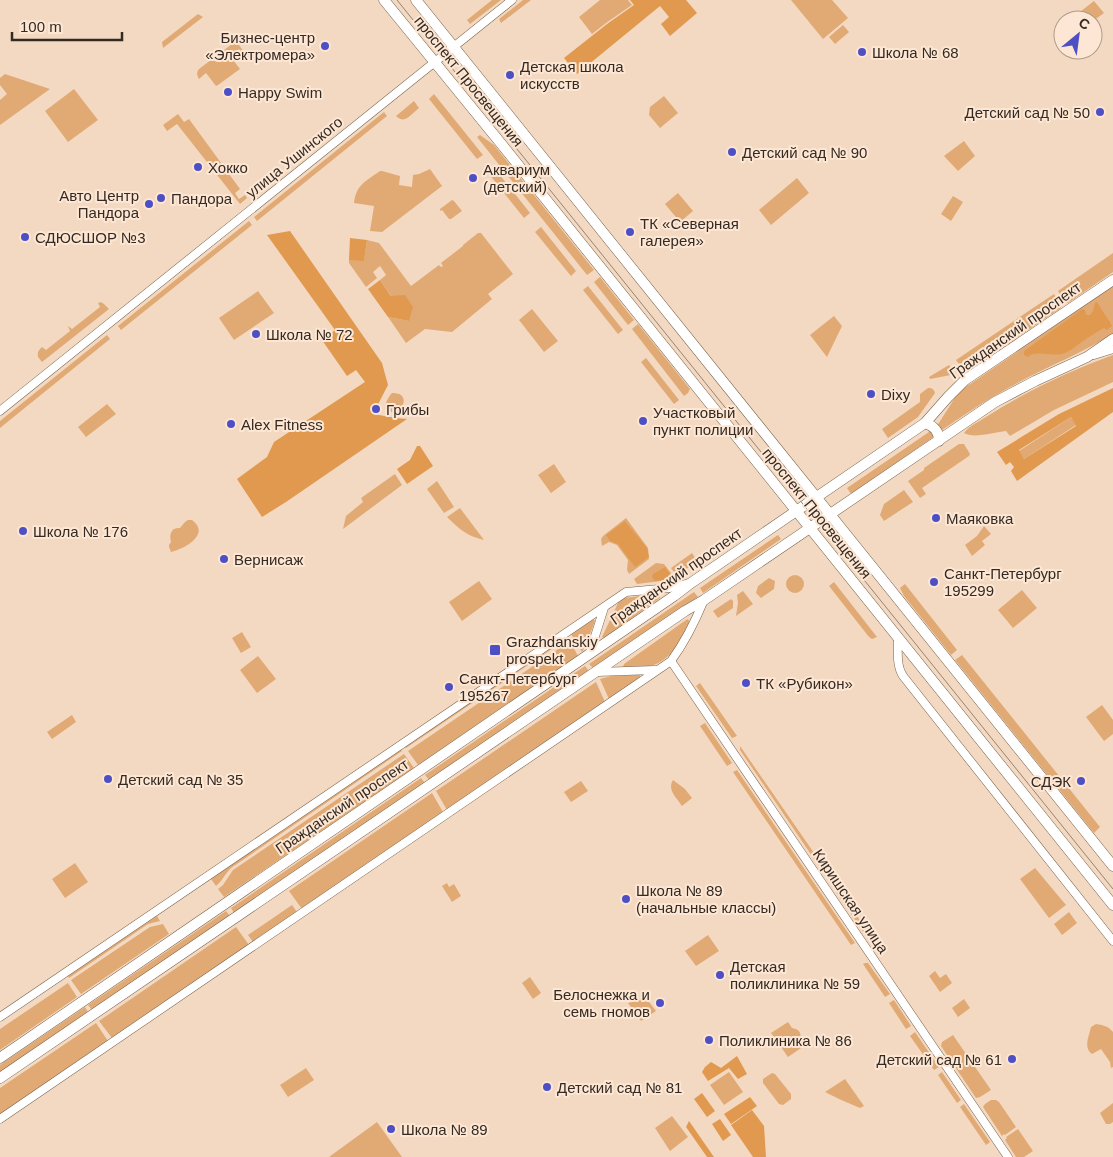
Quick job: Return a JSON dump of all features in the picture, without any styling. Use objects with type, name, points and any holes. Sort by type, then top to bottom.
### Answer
[{"type":"main road","name":"проспект Просвещения","points":[[384,0],[1113,906]]},
{"type":"main road","name":"проспект Просвещения","points":[[416,0],[1113,866]]},
{"type":"main road","name":"Гражданский проспект","points":[[0,1058],[925,423],[966,380],[1113,280]]},
{"type":"main road","points":[[0,1078],[968,420],[1012,392],[1087,356],[1113,339]]},
{"type":"main road","points":[[925,423],[931,425],[936,430],[939,435],[939,441]]},
{"type":"street","name":"улица Ушинского","points":[[0,412],[512,0]]},
{"type":"street","points":[[1087,356],[1113,349]]},
{"type":"street","points":[[0,1017],[626,592],[670,588],[691,583]]},
{"type":"street","points":[[0,1119],[671,661],[693,625],[704,600]]},
{"type":"street","points":[[589,655],[604,608]]},
{"type":"street","points":[[898,638],[899,671],[1113,941]]},
{"type":"street","name":"Киришская улица","points":[[671,661],[1004,1156]]},
{"type":"street","points":[[597,672],[657,670]]},
{"type":"shaded area","points":[[492,0],[501,0],[470,24],[467,20]]},
{"type":"shaded area","points":[[523,0],[531,0],[501,23],[499,19]]},
{"type":"shaded area","points":[[600,0],[628,0],[632,5],[592,34],[579,17]]},
{"type":"shaded area","points":[[630,0],[686,0],[697,13],[670,36],[661,24],[669,17],[660,6],[577,74],[564,58],[634,5]]},
{"type":"shaded area","points":[[791,0],[832,0],[848,18],[823,39]]},
{"type":"shaded area","points":[[1094,1],[1102,10],[1082,10]]},
{"type":"shaded area","points":[[198,14],[203,17],[163,48],[162,42]]},
{"type":"shaded area","points":[[843,25],[849,32],[835,44],[829,37]]},
{"type":"shaded area","points":[[236,41],[250,60],[239,49],[230,56],[240,69],[216,86],[206,73],[199,79],[197,72],[199,69]]},
{"type":"shaded area","points":[[5,74],[50,89],[0,125],[0,100],[7,94],[0,85],[0,78]]},
{"type":"shaded area","points":[[74,89],[98,120],[68,142],[45,111]]},
{"type":"shaded area","points":[[434,94],[483,155],[477,159],[429,99]]},
{"type":"shaded area","points":[[664,96],[678,113],[660,128],[649,115],[650,107]]},
{"type":"shaded area","points":[[414,101],[419,108],[411,116],[402,119],[396,116]]},
{"type":"shaded area","points":[[384,112],[387,116],[257,221],[254,217]]},
{"type":"shaded area","points":[[178,114],[184,122],[189,119],[240,189],[235,193],[239,199],[245,195],[247,198],[240,204],[177,124],[167,131],[163,125]]},
{"type":"shaded area","points":[[480,135],[494,145],[594,270],[587,275],[477,137]]},
{"type":"shaded area","points":[[964,141],[975,156],[958,171],[944,156]]},
{"type":"shaded area","points":[[430,169],[442,186],[382,232],[370,231],[374,206],[354,203],[357,192],[362,184],[382,171],[400,176],[399,185],[412,187],[413,175]]},
{"type":"shaded area","points":[[495,169],[530,213],[524,218],[489,174]]},
{"type":"shaded area","points":[[797,178],[809,193],[771,225],[759,210]]},
{"type":"shaded area","points":[[678,193],[693,211],[680,222],[665,204]]},
{"type":"shaded area","points":[[953,196],[963,202],[951,221],[941,214]]},
{"type":"shaded area","points":[[452,200],[462,211],[449,219],[440,209]]},
{"type":"shaded area","points":[[249,221],[252,225],[121,330],[118,326]]},
{"type":"shaded area","points":[[541,227],[576,271],[571,276],[535,232]]},
{"type":"shaded area","points":[[290,231],[382,363],[388,385],[373,414],[407,419],[262,517],[237,479],[267,457],[274,442],[365,382],[356,370],[347,376],[322,340],[335,330],[267,235]]},
{"type":"shaded area","points":[[478,233],[481,233],[513,274],[488,294],[492,299],[452,332],[425,329],[406,343],[388,317],[409,321],[380,280],[386,275],[380,266],[373,272],[377,278],[366,287],[349,263],[349,260],[364,260],[367,240],[379,243],[411,286],[439,265],[443,266],[441,263]]},
{"type":"shaded area","points":[[350,238],[367,240],[364,261],[349,260]]},
{"type":"shaded area","points":[[1113,253],[1113,272],[1068,303],[1065,302],[1058,291]]},
{"type":"shaded area","points":[[600,277],[634,320],[628,325],[594,282]]},
{"type":"shaded area","points":[[380,280],[391,296],[405,295],[413,307],[409,321],[388,317],[368,289]]},
{"type":"shaded area","points":[[588,286],[623,330],[618,334],[583,290]]},
{"type":"shaded area","points":[[1113,286],[1113,334],[1001,392],[942,430],[937,426],[956,396],[963,389]]},
{"type":"shaded area","points":[[258,291],[274,313],[234,340],[219,318]]},
{"type":"shaded area","points":[[1054,294],[1061,308],[965,372],[956,360]]},
{"type":"shaded area","points":[[101,302],[109,309],[42,362],[38,357],[38,351],[42,347],[46,350],[70,331],[68,326],[72,329],[100,307],[98,303]]},
{"type":"shaded area","points":[[1097,302],[1112,326],[1107,330],[1104,328],[1062,354],[1038,353],[1029,357],[1024,355],[1024,351],[1082,309],[1085,310],[1086,315],[1090,315]]},
{"type":"shaded area","points":[[532,309],[558,341],[544,352],[519,320]]},
{"type":"shaded area","points":[[834,316],[842,326],[827,357],[810,335]]},
{"type":"shaded area","points":[[638,324],[690,389],[684,396],[632,329]]},
{"type":"shaded area","points":[[107,335],[110,339],[0,428],[0,421]]},
{"type":"shaded area","points":[[1113,355],[1113,382],[1054,410],[1010,436],[1006,431],[978,435],[964,433],[974,424],[1032,391],[1064,375]]},
{"type":"shaded area","points":[[646,358],[679,400],[674,404],[641,362]]},
{"type":"shaded area","points":[[949,365],[956,374],[930,379],[929,377]]},
{"type":"shaded area","points":[[928,388],[933,389],[935,393],[918,417],[888,438],[882,429],[920,402],[920,394]]},
{"type":"shaded area","points":[[1113,388],[1113,412],[1017,481],[1011,471],[1014,467],[1010,462],[1006,465],[997,452],[1059,414]],"holes":[[[1071,417],[1076,426],[1024,459],[1019,450]]]},
{"type":"shaded area","points":[[392,393],[401,395],[404,402],[396,411],[388,412],[385,407]]},
{"type":"shaded area","points":[[107,404],[116,414],[86,437],[78,427]]},
{"type":"shaded area","points":[[1071,417],[1076,425],[1024,459],[1019,451]]},
{"type":"shaded area","points":[[929,432],[934,436],[932,438],[851,494],[847,488]]},
{"type":"shaded area","points":[[959,444],[964,444],[970,454],[969,456],[922,488],[926,494],[920,498],[908,481]]},
{"type":"shaded area","points":[[417,446],[420,446],[433,466],[407,484],[397,469],[410,460]]},
{"type":"shaded area","points":[[554,464],[566,482],[551,493],[538,475]]},
{"type":"shaded area","points":[[395,474],[402,485],[343,529],[346,516],[363,502],[361,498]]},
{"type":"shaded area","points":[[437,481],[454,507],[444,513],[427,489]]},
{"type":"shaded area","points":[[904,490],[913,502],[884,521],[880,515],[884,504]]},
{"type":"shaded area","points":[[460,508],[484,540],[464,532],[447,517]]},
{"type":"shaded area","points":[[626,518],[648,548],[649,559],[629,574],[627,570],[628,560],[617,545],[609,542],[602,546],[601,539]]},
{"type":"shaded area","points":[[188,520],[192,520],[197,525],[199,530],[197,535],[194,540],[183,548],[171,552],[169,545],[171,542],[171,532],[180,528]]},
{"type":"shaded area","points":[[625,521],[647,548],[649,557],[635,567],[618,544],[610,541],[606,535]]},
{"type":"shaded area","points":[[984,526],[991,534],[982,541],[985,545],[972,556],[965,545],[977,536]]},
{"type":"shaded area","points":[[778,535],[781,539],[703,593],[700,588]]},
{"type":"shaded area","points":[[692,553],[697,561],[677,576],[671,568]]},
{"type":"shaded area","points":[[656,563],[664,564],[671,573],[672,578],[637,584],[634,579]]},
{"type":"shaded area","points":[[665,567],[670,577],[655,581],[652,577],[653,574]]},
{"type":"shaded area","points":[[795,575],[801,578],[804,584],[801,590],[795,593],[789,590],[786,584],[789,578]]},
{"type":"shaded area","points":[[769,578],[775,581],[774,589],[761,598],[756,593],[758,586]]},
{"type":"shaded area","points":[[479,581],[492,599],[462,621],[449,602]]},
{"type":"shaded area","points":[[834,582],[877,637],[872,639],[869,637],[829,586]]},
{"type":"shaded area","points":[[905,584],[957,650],[951,655],[904,596],[900,588]]},
{"type":"shaded area","points":[[1022,590],[1037,608],[1013,628],[998,610]]},
{"type":"shaded area","points":[[743,591],[753,604],[736,616],[737,595]]},
{"type":"shaded area","points":[[694,592],[698,597],[593,668],[589,664]]},
{"type":"shaded area","points":[[660,595],[660,598],[604,638],[602,637],[619,601],[623,598]]},
{"type":"shaded area","points":[[731,599],[733,601],[733,608],[718,618],[713,611]]},
{"type":"shaded area","points":[[593,619],[595,621],[582,652],[571,634]]},
{"type":"shaded area","points":[[688,619],[690,623],[683,636],[670,655],[664,660],[647,667],[626,669],[623,667],[624,664]]},
{"type":"shaded area","points":[[242,632],[251,647],[241,653],[232,638]]},
{"type":"shaded area","points":[[567,636],[568,638],[405,747]]},
{"type":"shaded area","points":[[570,641],[578,656],[418,765],[408,751]]},
{"type":"shaded area","points":[[962,655],[1100,827],[1094,833],[955,660]]},
{"type":"shaded area","points":[[258,656],[276,679],[257,693],[240,670]]},
{"type":"shaded area","points":[[585,666],[589,671],[429,780],[425,775]]},
{"type":"shaded area","points":[[640,675],[640,678],[609,699],[600,679],[611,676]]},
{"type":"shaded area","points":[[596,682],[605,702],[447,810],[436,791]]},
{"type":"shaded area","points":[[700,683],[737,736],[732,738],[696,686]]},
{"type":"shaded area","points":[[1102,705],[1113,720],[1113,734],[1104,741],[1086,717]]},
{"type":"shaded area","points":[[72,715],[76,722],[52,739],[47,732]]},
{"type":"shaded area","points":[[705,723],[732,763],[727,766],[700,726]]},
{"type":"shaded area","points":[[740,746],[832,879],[827,878],[740,750]]},
{"type":"shaded area","points":[[401,749],[402,751],[231,868],[216,886],[211,879]]},
{"type":"shaded area","points":[[404,754],[414,768],[224,897],[218,889],[233,870]]},
{"type":"shaded area","points":[[737,770],[855,943],[851,945],[733,772]]},
{"type":"shaded area","points":[[421,778],[425,783],[234,913],[231,908]]},
{"type":"shaded area","points":[[673,780],[685,789],[692,798],[682,806],[672,790],[671,784]]},
{"type":"shaded area","points":[[581,781],[588,791],[571,802],[564,792]]},
{"type":"shaded area","points":[[432,793],[443,812],[302,909],[289,891]]},
{"type":"shaded area","points":[[75,863],[88,882],[65,898],[52,879]]},
{"type":"shaded area","points":[[1035,868],[1066,905],[1049,918],[1020,879]]},
{"type":"shaded area","points":[[447,883],[449,887],[454,884],[461,896],[452,902],[442,886]]},
{"type":"shaded area","points":[[837,886],[869,934],[866,936],[836,892]]},
{"type":"shaded area","points":[[292,905],[297,912],[253,942],[248,935]]},
{"type":"shaded area","points":[[226,911],[230,916],[92,1010],[88,1005]]},
{"type":"shaded area","points":[[1069,912],[1077,923],[1062,935],[1054,924]]},
{"type":"shaded area","points":[[157,916],[160,921],[148,924],[69,978],[68,976]]},
{"type":"shaded area","points":[[163,924],[169,934],[81,994],[71,980],[150,927]]},
{"type":"shaded area","points":[[236,927],[249,945],[112,1038],[99,1021]]},
{"type":"shaded area","points":[[708,935],[719,951],[696,966],[685,951]]},
{"type":"shaded area","points":[[868,963],[890,994],[885,997],[863,964]]},
{"type":"shaded area","points":[[935,971],[940,978],[946,974],[952,983],[940,992],[929,976]]},
{"type":"shaded area","points":[[530,977],[541,993],[533,999],[522,983]]},
{"type":"shaded area","points":[[68,983],[77,997],[0,1050],[0,1029]]},
{"type":"shaded area","points":[[646,998],[656,1011],[641,1021],[628,1003]]},
{"type":"shaded area","points":[[964,999],[970,1008],[958,1017],[952,1008]]},
{"type":"shaded area","points":[[894,1000],[911,1026],[906,1029],[889,1003]]},
{"type":"shaded area","points":[[85,1007],[88,1012],[0,1073],[0,1065]]},
{"type":"shaded area","points":[[788,1022],[801,1035],[800,1040],[804,1046],[788,1057],[771,1033]]},
{"type":"shaded area","points":[[96,1023],[108,1041],[0,1115],[0,1088]]},
{"type":"shaded area","points":[[1096,1024],[1105,1026],[1113,1032],[1113,1067],[1111,1068],[1110,1062],[1101,1049],[1092,1054],[1088,1049],[1087,1042],[1091,1027]]},
{"type":"shaded area","points":[[915,1032],[939,1067],[934,1070],[910,1036]]},
{"type":"shaded area","points":[[953,1035],[991,1090],[980,1097],[976,1098],[941,1046],[942,1042]]},
{"type":"shaded area","points":[[737,1056],[747,1074],[738,1079],[729,1068],[708,1081],[702,1072],[711,1062],[721,1068]]},
{"type":"shaded area","points":[[306,1068],[314,1080],[288,1097],[280,1085]]},
{"type":"shaded area","points":[[729,1072],[743,1092],[724,1105],[710,1085]]},
{"type":"shaded area","points":[[942,1072],[961,1100],[957,1103],[938,1075]]},
{"type":"shaded area","points":[[772,1073],[775,1074],[791,1094],[791,1099],[783,1105],[779,1104],[763,1083],[763,1079]]},
{"type":"shaded area","points":[[845,1079],[864,1106],[860,1108],[825,1092]]},
{"type":"shaded area","points":[[702,1093],[715,1111],[707,1117],[694,1099]]},
{"type":"shaded area","points":[[750,1097],[757,1106],[731,1124],[724,1114]]},
{"type":"shaded area","points":[[991,1100],[999,1102],[1016,1127],[1005,1135],[1002,1136],[983,1107]]},
{"type":"shaded area","points":[[1113,1103],[1113,1122],[1106,1124],[1100,1113]]},
{"type":"shaded area","points":[[964,1104],[990,1142],[986,1145],[960,1107]]},
{"type":"shaded area","points":[[752,1110],[764,1126],[766,1157],[753,1157],[731,1125]]},
{"type":"shaded area","points":[[672,1116],[688,1137],[670,1151],[655,1128]]},
{"type":"shaded area","points":[[720,1119],[731,1135],[723,1141],[712,1124]]},
{"type":"shaded area","points":[[689,1121],[714,1157],[707,1157],[686,1127]]},
{"type":"shaded area","points":[[377,1122],[402,1157],[329,1157]]},
{"type":"shaded area","points":[[1018,1129],[1033,1151],[1024,1157],[1016,1157],[1005,1140],[1006,1137]]},
{"type":"tram line","points":[[397,0],[1113,889]]},
{"type":"place","name":"Бизнес-центр «Электромера»","points":[[325,46]]},
{"type":"place","name":"Школа № 68","points":[[862,52]]},
{"type":"place","name":"Детская школа искусств","points":[[510,75]]},
{"type":"place","name":"Happy Swim","points":[[228,92]]},
{"type":"place","name":"Детский сад № 50","points":[[1100,112]]},
{"type":"place","name":"Детский сад № 90","points":[[732,152]]},
{"type":"place","name":"Хокко","points":[[198,167]]},
{"type":"place","name":"Аквариум (детский)","points":[[473,178]]},
{"type":"place","name":"Пандора","points":[[161,198]]},
{"type":"place","name":"Авто Центр Пандора","points":[[149,204]]},
{"type":"place","name":"ТК «Северная галерея»","points":[[630,232]]},
{"type":"place","name":"СДЮСШОР №3","points":[[25,237]]},
{"type":"place","name":"Школа № 72","points":[[256,334]]},
{"type":"place","name":"Dixy","points":[[871,394]]},
{"type":"place","name":"Грибы","points":[[376,409]]},
{"type":"place","name":"Участковый пункт полиции","points":[[643,421]]},
{"type":"place","name":"Alex Fitness","points":[[231,424]]},
{"type":"place","name":"Маяковка","points":[[936,518]]},
{"type":"place","name":"Школа № 176","points":[[23,531]]},
{"type":"place","name":"Вернисаж","points":[[224,559]]},
{"type":"place","name":"Санкт-Петербург 195299","points":[[934,582]]},
{"type":"place","name":"Grazhdanskiy prospekt","points":[[495,650]]},
{"type":"place","name":"ТК «Рубикон»","points":[[746,683]]},
{"type":"place","name":"Санкт-Петербург 195267","points":[[449,687]]},
{"type":"place","name":"Детский сад № 35","points":[[108,779]]},
{"type":"place","name":"СДЭК","points":[[1081,781]]},
{"type":"place","name":"Школа № 89 (начальные классы)","points":[[626,899]]},
{"type":"place","name":"Детская поликлиника № 59","points":[[720,975]]},
{"type":"place","name":"Белоснежка и семь гномов","points":[[660,1003]]},
{"type":"place","name":"Поликлиника № 86","points":[[709,1040]]},
{"type":"place","name":"Детский сад № 61","points":[[1012,1059]]},
{"type":"place","name":"Детский сад № 81","points":[[547,1087]]},
{"type":"place","name":"Школа № 89","points":[[391,1129]]}]
